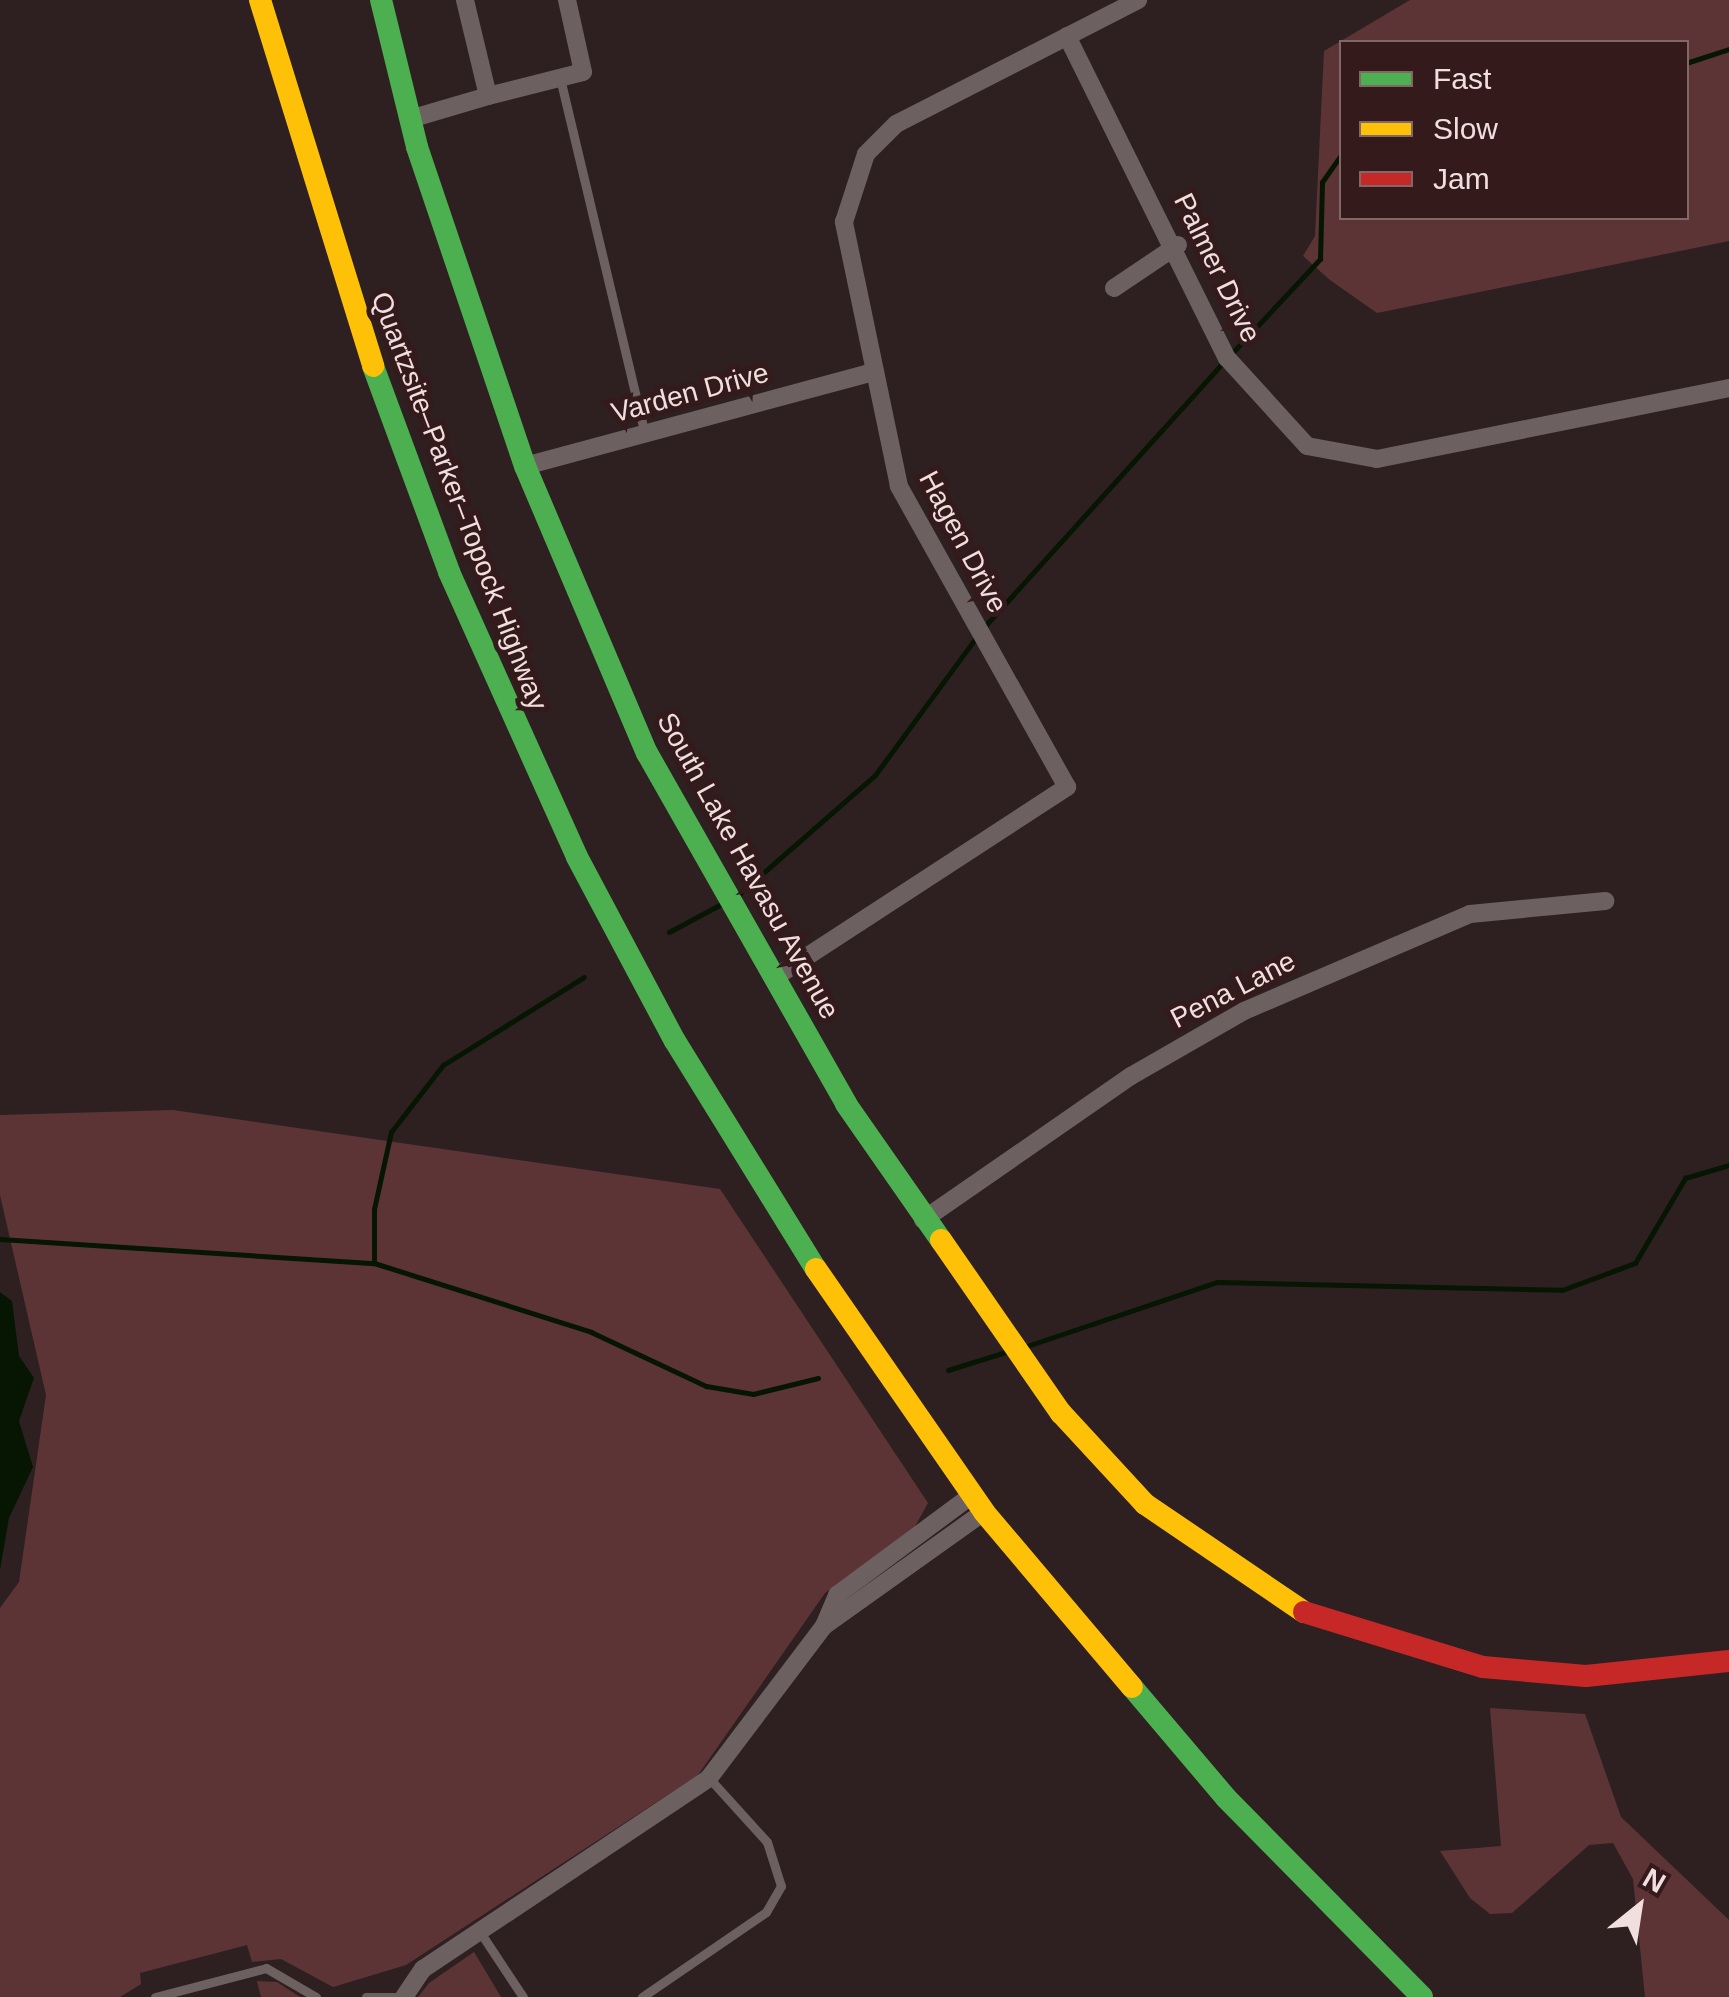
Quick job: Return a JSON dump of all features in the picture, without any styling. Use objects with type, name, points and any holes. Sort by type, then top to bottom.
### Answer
[{"type":"main road","name":"Quartzsite–Parker–Topock Highway","points":[[260,0],[374,377],[532,764],[727,1131],[978,1504],[1226,1798],[1422,1997]]},
{"type":"main road","name":"South Lake Havasu Avenue","points":[[381,0],[410,119],[526,466],[647,753],[774,978],[923,1220],[1061,1414],[1144,1504],[1303,1612],[1483,1668],[1586,1676],[1729,1661]]},
{"type":"street","points":[[464,0],[488,96]]},
{"type":"street","points":[[410,119],[584,72],[566,0]]},
{"type":"street","name":"Hagen Drive","points":[[774,978],[1067,787],[917,523],[870,373],[844,222],[866,154],[896,124],[1138,0]]},
{"type":"street","name":"Palmer Drive","points":[[1067,36],[1178,245],[1227,358],[1307,446],[1377,459],[1729,388]]},
{"type":"street","points":[[1114,288],[1178,245]]},
{"type":"street","name":"Varden Drive","points":[[526,466],[870,373]]},
{"type":"street","name":"Pena Lane","points":[[923,1220],[1131,1076],[1244,1011],[1470,914],[1605,901]]},
{"type":"street","points":[[403,1997],[423,1969],[710,1778],[824,1626],[978,1504]]},
{"type":"lane","points":[[560,78],[644,434]]},
{"type":"lane","points":[[642,1997],[766,1912],[781,1886],[766,1842],[710,1778]]},
{"type":"lane","points":[[480,1932],[522,1997]]},
{"type":"lane","points":[[155,1997],[266,1968],[316,1997]]},
{"type":"lane","points":[[366,1997],[403,1997]]},
{"type":"shaded area","points":[[1410,0],[1729,0],[1729,241],[1377,313],[1303,256],[1315,236],[1324,51],[1339,42],[1339,220],[1689,220],[1689,40],[1343,40]]},
{"type":"shaded area","points":[[173,1110],[720,1189],[928,1503],[913,1530],[825,1593],[698,1775],[406,1965],[333,1987],[281,1959],[252,1962],[247,1945],[140,1973],[141,1984],[120,1997],[0,1997],[0,1608],[19,1582],[46,1395],[0,1195],[0,1115]]},
{"type":"shaded area","points":[[0,1292],[12,1301],[19,1356],[34,1378],[19,1421],[33,1467],[9,1518],[0,1570]]},
{"type":"shaded area","points":[[1490,1708],[1585,1714],[1621,1817],[1729,1920],[1729,1997],[1645,1997],[1633,1879],[1613,1843],[1589,1845],[1512,1913],[1490,1914],[1470,1898],[1440,1851],[1501,1846]]},
{"type":"shaded area","points":[[474,1952],[501,1997],[418,1997],[429,1983]]},
{"type":"shaded area","points":[[257,1981],[277,1982],[300,1997],[261,1997]]},
{"type":"waterway","points":[[1689,62],[1729,49]]},
{"type":"waterway","points":[[1232,353],[1320,259],[1322,182],[1339,157]]},
{"type":"waterway","points":[[984,627],[1224,361]]},
{"type":"waterway","points":[[739,894],[875,775],[977,636]]},
{"type":"waterway","points":[[669,932],[725,902]]},
{"type":"waterway","points":[[374,1263],[374,1209],[391,1132],[443,1065],[584,977]]},
{"type":"waterway","points":[[1024,1347],[1217,1282],[1562,1290],[1635,1263],[1685,1178],[1729,1165]]},
{"type":"waterway","points":[[0,1239],[374,1263],[591,1332],[706,1386],[753,1394],[818,1378]]},
{"type":"waterway","points":[[948,1370],[1009,1351]]},
{"type":"traffic: fast","points":[[381,0],[417,147],[525,466],[647,753],[846,1104],[941,1240]]},
{"type":"traffic: fast","points":[[373,366],[449,572],[577,857],[675,1041],[816,1269]]},
{"type":"traffic: fast","points":[[1132,1687],[1226,1798],[1422,1997]]},
{"type":"traffic: slow","points":[[260,0],[373,366]]},
{"type":"traffic: slow","points":[[941,1240],[1061,1413],[1145,1504],[1304,1612]]},
{"type":"traffic: slow","points":[[816,1269],[984,1512],[1132,1687]]},
{"type":"traffic: jam","points":[[1304,1612],[1483,1667],[1586,1676],[1729,1661]]}]
